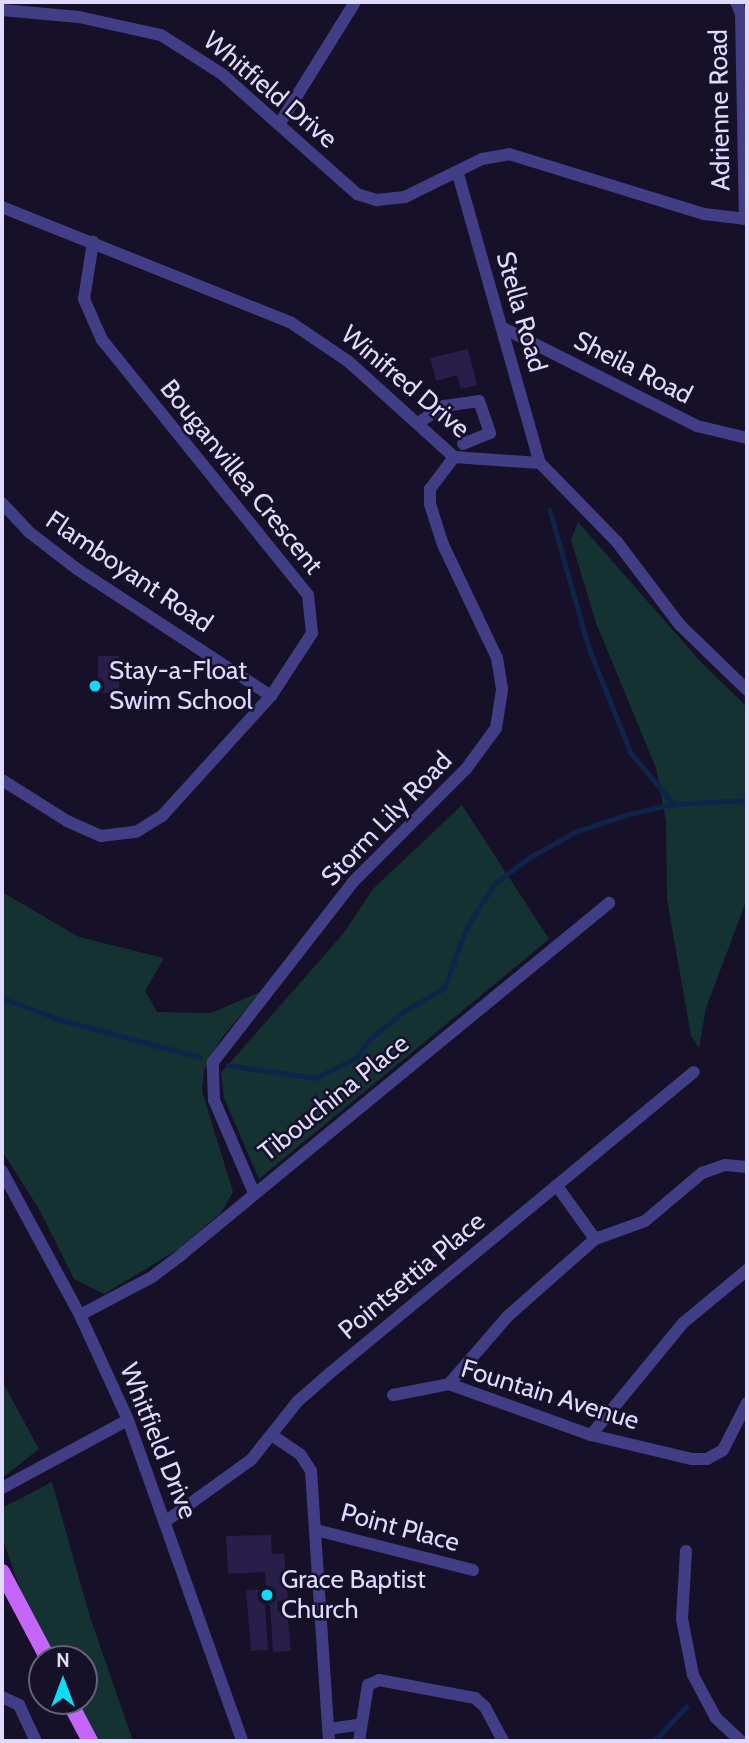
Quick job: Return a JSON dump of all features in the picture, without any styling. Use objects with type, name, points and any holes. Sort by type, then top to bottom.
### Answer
[{"type":"main road","points":[[2,1572],[41,1645]]},
{"type":"main road","points":[[76,1715],[90,1741]]},
{"type":"street","points":[[280,123],[355,2]]},
{"type":"street","name":"Adrienne Road","points":[[736,2],[741,15],[746,219]]},
{"type":"street","name":"Whitfield Drive","points":[[2,10],[79,17],[161,35],[196,54],[280,123],[350,188],[367,197],[405,197],[458,174],[482,159],[509,154],[704,214],[746,219]]},
{"type":"street","name":"Stella Road","points":[[458,174],[540,463]]},
{"type":"street","name":"Winifred Drive","points":[[2,207],[290,323],[349,362],[454,457],[540,463]]},
{"type":"street","name":"Bouganvillea Crescent","points":[[2,780],[67,821],[101,836],[123,837],[162,816],[271,696],[312,633],[308,595],[102,340],[84,299],[93,242]]},
{"type":"street","name":"Sheila Road","points":[[503,328],[697,426],[747,438]]},
{"type":"street","points":[[418,423],[444,407],[480,401],[490,433],[463,444]]},
{"type":"street","name":"Storm Lily Road","points":[[254,1192],[214,1100],[213,1062],[362,872],[466,769],[496,728],[502,689],[497,658],[443,545],[430,504],[430,489],[454,457]]},
{"type":"street","points":[[540,463],[617,542],[680,625],[747,690]]},
{"type":"street","name":"Flamboyant Road","points":[[2,503],[29,532],[77,569],[271,696]]},
{"type":"street","name":"Tibouchina Place","points":[[80,1315],[152,1276],[609,903]]},
{"type":"street","name":"Pointsettia Place","points":[[166,1521],[227,1480],[273,1436],[298,1401],[330,1373],[694,1072]]},
{"type":"street","points":[[449,1384],[508,1316],[595,1239],[645,1221],[702,1173],[725,1165],[747,1167]]},
{"type":"street","name":"Whitfield Drive","points":[[2,1171],[80,1315],[128,1420],[242,1741]]},
{"type":"street","points":[[557,1185],[595,1239]]},
{"type":"street","points":[[591,1435],[683,1323],[747,1270]]},
{"type":"street","name":"Fountain Avenue","points":[[393,1395],[449,1384],[591,1435],[707,1459],[723,1450],[747,1403]]},
{"type":"street","points":[[2,1488],[128,1420]]},
{"type":"street","points":[[273,1436],[307,1461],[316,1530],[328,1735],[358,1726]]},
{"type":"street","name":"Point Place","points":[[316,1530],[473,1570]]},
{"type":"street","points":[[686,1551],[682,1619],[693,1675],[716,1718],[741,1741]]},
{"type":"street","points":[[359,1741],[358,1726],[368,1685],[379,1680],[475,1698],[485,1707],[503,1741]]},
{"type":"street","points":[[2,1697],[19,1705],[36,1741]]},
{"type":"green space","points":[[578,522],[699,660],[747,707],[747,899],[706,1008],[699,1048],[691,1036],[667,899],[666,821],[656,768],[596,623],[571,540]]},
{"type":"green space","points":[[462,805],[549,939],[259,1179],[224,1098],[221,1073],[343,934],[373,889]]},
{"type":"green space","points":[[2,892],[79,937],[164,958],[145,991],[157,1012],[211,1013],[260,992],[221,1039],[204,1070],[202,1091],[233,1192],[221,1213],[177,1250],[104,1294],[74,1279],[39,1209],[2,1151]]},
{"type":"green space","points":[[2,1381],[39,1449],[2,1478]]},
{"type":"green space","points":[[52,1482],[90,1617],[133,1741],[97,1741],[83,1715],[98,1715],[98,1645],[47,1645],[23,1597],[2,1537],[2,1508]]},
{"type":"building","points":[[468,349],[477,385],[461,389],[457,375],[436,381],[430,358]]},
{"type":"building","name":"Stay-a-Float Swim School","points":[[98,656],[119,656],[119,693],[98,693]]},
{"type":"building","name":"Grace Baptist Church","points":[[271,1535],[272,1554],[284,1553],[288,1600],[277,1601],[278,1612],[287,1611],[291,1651],[273,1652],[270,1605],[265,1605],[268,1650],[251,1651],[246,1590],[266,1589],[265,1572],[228,1574],[226,1536]]},
{"type":"waterway","points":[[550,510],[589,648],[631,753],[674,804]]},
{"type":"waterway","points":[[228,1065],[315,1078],[356,1058],[370,1039],[403,1012],[444,988],[466,929],[494,884],[527,859],[575,832],[629,814],[674,804],[747,800]]},
{"type":"waterway","points":[[2,998],[62,1020],[199,1057]]},
{"type":"waterway","points":[[654,1741],[686,1707]]},
{"type":"place","name":"Stay-a-Float Swim School","points":[[95,686]]},
{"type":"place","name":"Grace Baptist Church","points":[[267,1595]]}]
